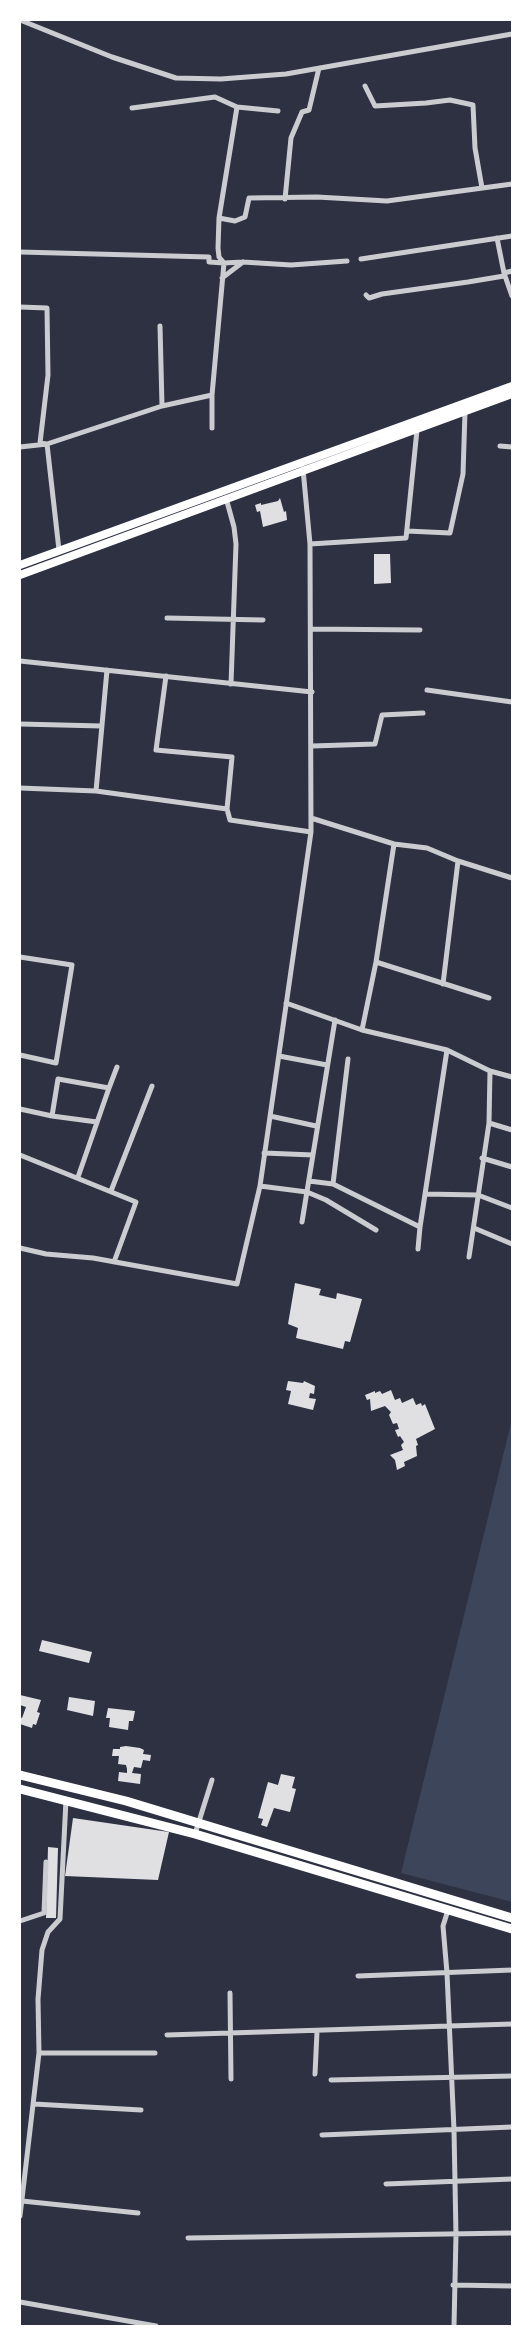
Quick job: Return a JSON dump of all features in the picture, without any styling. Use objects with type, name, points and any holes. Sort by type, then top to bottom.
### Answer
[{"type":"main road","points":[[20,565],[512,386]]},
{"type":"main road","points":[[20,575],[512,394]]},
{"type":"main road","points":[[20,1775],[126,1801],[512,1918]]},
{"type":"main road","points":[[20,1789],[195,1834],[512,1929]]},
{"type":"street","points":[[20,20],[112,57],[176,78],[221,79],[286,74],[512,34]]},
{"type":"street","points":[[285,199],[291,138],[302,112],[308,110],[319,68]]},
{"type":"street","points":[[365,86],[375,106],[450,100],[473,104],[475,148],[482,188]]},
{"type":"street","points":[[132,108],[215,96],[237,107],[278,111]]},
{"type":"street","points":[[212,428],[212,395],[224,263],[219,257],[218,248],[219,218],[237,107]]},
{"type":"street","points":[[219,218],[235,221],[245,217],[249,198],[285,199],[317,197],[387,201],[512,184]]},
{"type":"street","points":[[361,259],[512,236]]},
{"type":"street","points":[[497,238],[504,273],[512,296]]},
{"type":"street","points":[[20,252],[209,257],[209,262],[291,265],[347,261]]},
{"type":"street","points":[[222,278],[243,262]]},
{"type":"street","points":[[366,295],[370,298],[382,294],[504,276],[504,273],[512,271]]},
{"type":"street","points":[[20,307],[46,308],[48,375],[40,443],[47,444]]},
{"type":"street","points":[[160,326],[162,406]]},
{"type":"street","points":[[20,447],[47,444],[162,406],[212,395]]},
{"type":"street","points":[[406,531],[450,533],[463,474],[465,412]]},
{"type":"street","points":[[310,544],[406,538],[417,430]]},
{"type":"street","points":[[47,444],[59,550]]},
{"type":"street","points":[[500,446],[512,447]]},
{"type":"street","points":[[20,1248],[46,1254],[93,1258],[236,1284],[260,1186],[311,832],[310,544],[302,462]]},
{"type":"street","points":[[226,498],[234,527],[236,544],[231,684]]},
{"type":"street","points":[[167,618],[263,620]]},
{"type":"street","points":[[311,629],[420,630]]},
{"type":"street","points":[[20,667],[21,661],[312,692]]},
{"type":"street","points":[[96,791],[107,670]]},
{"type":"street","points":[[166,676],[156,750],[232,757],[227,809],[230,820],[311,832]]},
{"type":"street","points":[[426,690],[512,702]]},
{"type":"street","points":[[312,746],[375,744],[382,715],[423,713]]},
{"type":"street","points":[[20,724],[102,726]]},
{"type":"street","points":[[20,788],[96,791],[227,809]]},
{"type":"street","points":[[311,818],[394,844],[427,848],[458,861],[512,878]]},
{"type":"street","points":[[362,1030],[376,962],[394,844]]},
{"type":"street","points":[[443,984],[458,861]]},
{"type":"street","points":[[20,957],[72,965],[56,1063],[20,1055]]},
{"type":"street","points":[[376,962],[489,998]]},
{"type":"street","points":[[286,1003],[362,1030],[447,1050],[490,1070],[512,1077]]},
{"type":"street","points":[[302,1222],[316,1126],[335,1020]]},
{"type":"street","points":[[418,1249],[447,1050]]},
{"type":"street","points":[[279,1056],[327,1065]]},
{"type":"street","points":[[333,1184],[348,1059]]},
{"type":"street","points":[[78,1177],[117,1067]]},
{"type":"street","points":[[468,1257],[489,1123],[490,1070]]},
{"type":"street","points":[[52,1116],[58,1079],[109,1088]]},
{"type":"street","points":[[111,1191],[152,1086]]},
{"type":"street","points":[[20,1110],[97,1122]]},
{"type":"street","points":[[270,1116],[316,1126]]},
{"type":"street","points":[[489,1123],[512,1130]]},
{"type":"street","points":[[264,1153],[313,1156]]},
{"type":"street","points":[[20,1155],[136,1202],[114,1262]]},
{"type":"street","points":[[482,1158],[512,1167]]},
{"type":"street","points":[[309,1180],[333,1184],[420,1227]]},
{"type":"street","points":[[260,1186],[307,1192],[326,1200],[376,1230]]},
{"type":"street","points":[[425,1194],[478,1195],[512,1208]]},
{"type":"street","points":[[474,1228],[512,1244]]},
{"type":"street","points":[[195,1834],[212,1780]]},
{"type":"street","points":[[20,2216],[39,2054],[38,1999],[42,1950],[48,1932],[60,1919],[66,1800]]},
{"type":"street","points":[[20,1921],[44,1913],[46,1862]]},
{"type":"street","points":[[448,1910],[443,1926],[454,2130],[456,2235],[454,2326]]},
{"type":"street","points":[[358,1976],[512,1970]]},
{"type":"street","points":[[230,1993],[231,2079]]},
{"type":"street","points":[[167,2035],[317,2032],[512,2024]]},
{"type":"street","points":[[315,2074],[317,2032]]},
{"type":"street","points":[[39,2054],[155,2053]]},
{"type":"street","points":[[331,2080],[512,2076]]},
{"type":"street","points":[[34,2104],[141,2110]]},
{"type":"street","points":[[322,2134],[512,2127]]},
{"type":"street","points":[[386,2184],[512,2179]]},
{"type":"street","points":[[22,2201],[138,2213]]},
{"type":"street","points":[[188,2238],[512,2233]]},
{"type":"street","points":[[454,2285],[512,2286]]},
{"type":"street","points":[[20,2302],[156,2326]]},
{"type":"shaded area","points":[[512,1419],[512,1902],[401,1873]]},
{"type":"building","points":[[280,498],[284,512],[286,511],[287,520],[263,527],[260,511],[257,512],[255,505],[278,501]]},
{"type":"building","points":[[374,554],[390,554],[391,583],[374,584]]},
{"type":"building","points":[[295,1283],[321,1289],[319,1295],[336,1299],[337,1293],[362,1299],[350,1342],[345,1341],[343,1349],[296,1338],[298,1328],[288,1324]]},
{"type":"building","points":[[288,1381],[303,1383],[304,1381],[315,1386],[314,1394],[310,1393],[309,1398],[316,1399],[313,1410],[288,1404],[291,1391],[286,1390]]},
{"type":"building","points":[[391,1390],[395,1400],[400,1398],[402,1403],[413,1398],[416,1405],[421,1403],[422,1406],[425,1404],[435,1429],[416,1439],[418,1445],[416,1446],[417,1456],[404,1462],[405,1466],[397,1470],[395,1460],[390,1455],[403,1450],[401,1445],[404,1442],[400,1436],[398,1437],[395,1430],[399,1429],[397,1423],[393,1424],[389,1415],[391,1412],[385,1406],[371,1411],[370,1399],[367,1400],[365,1395],[375,1391],[375,1393],[380,1391],[382,1394]]},
{"type":"building","points":[[42,1640],[92,1652],[89,1663],[39,1651]]},
{"type":"building","points":[[20,1695],[41,1700],[37,1712],[40,1713],[36,1725],[33,1724],[32,1728],[20,1724],[20,1717],[22,1718],[26,1707],[20,1705]]},
{"type":"building","points":[[69,1697],[95,1701],[93,1716],[67,1710]]},
{"type":"building","points":[[108,1708],[135,1711],[133,1721],[129,1721],[128,1730],[109,1727],[110,1718],[106,1718]]},
{"type":"building","points":[[120,1747],[140,1748],[144,1750],[143,1754],[151,1755],[150,1761],[143,1760],[141,1768],[134,1767],[132,1773],[141,1774],[140,1784],[118,1781],[119,1772],[127,1773],[127,1769],[126,1765],[118,1764],[119,1756],[112,1756],[113,1749],[120,1749]]},
{"type":"building","points":[[281,1774],[295,1777],[292,1788],[296,1789],[290,1812],[274,1808],[267,1827],[261,1825],[263,1819],[258,1818],[268,1782],[278,1785]]},
{"type":"building","points":[[73,1818],[169,1832],[158,1880],[65,1876]]},
{"type":"building","points":[[48,1847],[58,1848],[56,1918],[46,1918]]}]
